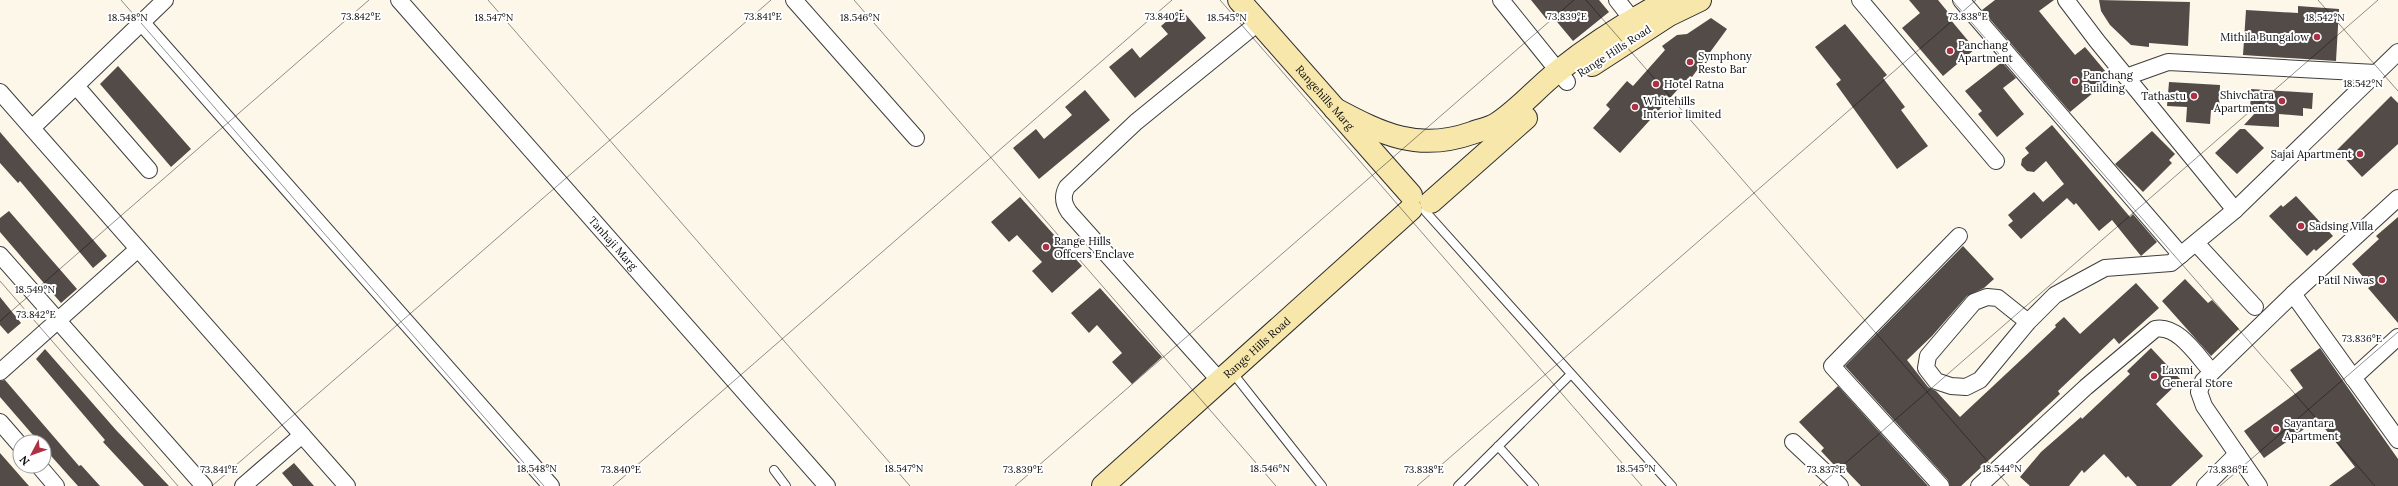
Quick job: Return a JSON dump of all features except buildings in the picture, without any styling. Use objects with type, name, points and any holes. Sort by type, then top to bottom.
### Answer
[{"type":"main road","name":"Rangehills Marg","points":[[1239,0],[1335,109],[1420,202]]},
{"type":"main road","points":[[1638,26],[1669,0]]},
{"type":"main road","name":"Range Hills Road","points":[[1420,202],[1497,124],[1563,76],[1638,26],[1669,15],[1700,0]]},
{"type":"main road","name":"Range Hills Road","points":[[1103,486],[1420,202],[1534,111],[1563,76]]},
{"type":"main road","points":[[1335,109],[1377,131],[1407,139],[1433,141],[1457,138],[1497,124]]},
{"type":"street","points":[[32,128],[165,0]]},
{"type":"street","name":"Tanhaji Marg","points":[[399,0],[827,486]]},
{"type":"street","points":[[794,0],[916,138]]},
{"type":"street","points":[[1501,0],[1563,76]]},
{"type":"street","points":[[1617,0],[1638,26]]},
{"type":"street","points":[[1860,0],[1996,162]]},
{"type":"street","points":[[1961,0],[2181,255]]},
{"type":"street","points":[[2066,0],[2126,77],[2235,210]]},
{"type":"street","points":[[1225,376],[1068,212],[1064,205],[1064,192],[1067,186],[1136,122],[1259,22]]},
{"type":"street","points":[[142,23],[551,486]]},
{"type":"street","points":[[2028,322],[1998,298],[1980,299],[1974,302],[1928,356],[1926,368],[1936,381],[1951,386],[1966,387],[1980,380],[2028,322],[2055,295],[2105,268],[2171,263],[2235,210],[2398,52]]},
{"type":"street","points":[[2126,77],[2168,62],[2376,73]]},
{"type":"street","points":[[76,86],[149,170]]},
{"type":"street","points":[[0,92],[347,486]]},
{"type":"street","points":[[2259,486],[2204,406],[2198,392],[2203,381],[2293,294],[2398,198]]},
{"type":"street","points":[[1941,486],[1832,366],[1959,236]]},
{"type":"street","points":[[2196,243],[2256,308]]},
{"type":"street","points":[[0,372],[138,249]]},
{"type":"street","points":[[0,254],[204,486]]},
{"type":"street","points":[[2293,294],[2398,440]]},
{"type":"street","points":[[1979,486],[2086,387],[2155,329],[2164,327],[2175,332],[2212,372]]},
{"type":"street","points":[[2354,378],[2398,337]]},
{"type":"street","points":[[0,422],[12,436]]},
{"type":"street","points":[[243,486],[302,435]]},
{"type":"street","points":[[1793,442],[1840,486]]},
{"type":"street","points":[[2205,486],[2237,454]]},
{"type":"street","points":[[46,474],[56,486]]},
{"type":"lane","points":[[1420,202],[1571,374],[1672,486]]},
{"type":"lane","points":[[1458,486],[1571,374]]},
{"type":"lane","points":[[1225,376],[1322,486]]},
{"type":"lane","points":[[1498,446],[1534,486]]},
{"type":"lane","points":[[774,470],[786,486]]},
{"type":"place","name":"Mithila Bungalow","points":[[2317,37]]},
{"type":"place","name":"Panchang Apartment","points":[[1950,51]]},
{"type":"place","name":"Symphony Resto Bar","points":[[1690,62]]},
{"type":"place","name":"Panchang Building","points":[[2075,81]]},
{"type":"place","name":"Hotel Ratna","points":[[1656,84]]},
{"type":"place","name":"Tathastu","points":[[2194,96]]},
{"type":"place","name":"Shivchatra Apartments","points":[[2282,101]]},
{"type":"place","name":"Whitehills Interior limited","points":[[1635,107]]},
{"type":"place","name":"Sajai Apartment","points":[[2360,154]]},
{"type":"place","name":"Sadsing Villa","points":[[2301,226]]},
{"type":"place","name":"Range Hills Offcers Enclave","points":[[1046,247]]},
{"type":"place","name":"Patil Niwas","points":[[2382,280]]},
{"type":"place","name":"Laxmi General Store","points":[[2154,376]]},
{"type":"place","name":"Sayantara Apartment","points":[[2276,429]]}]
